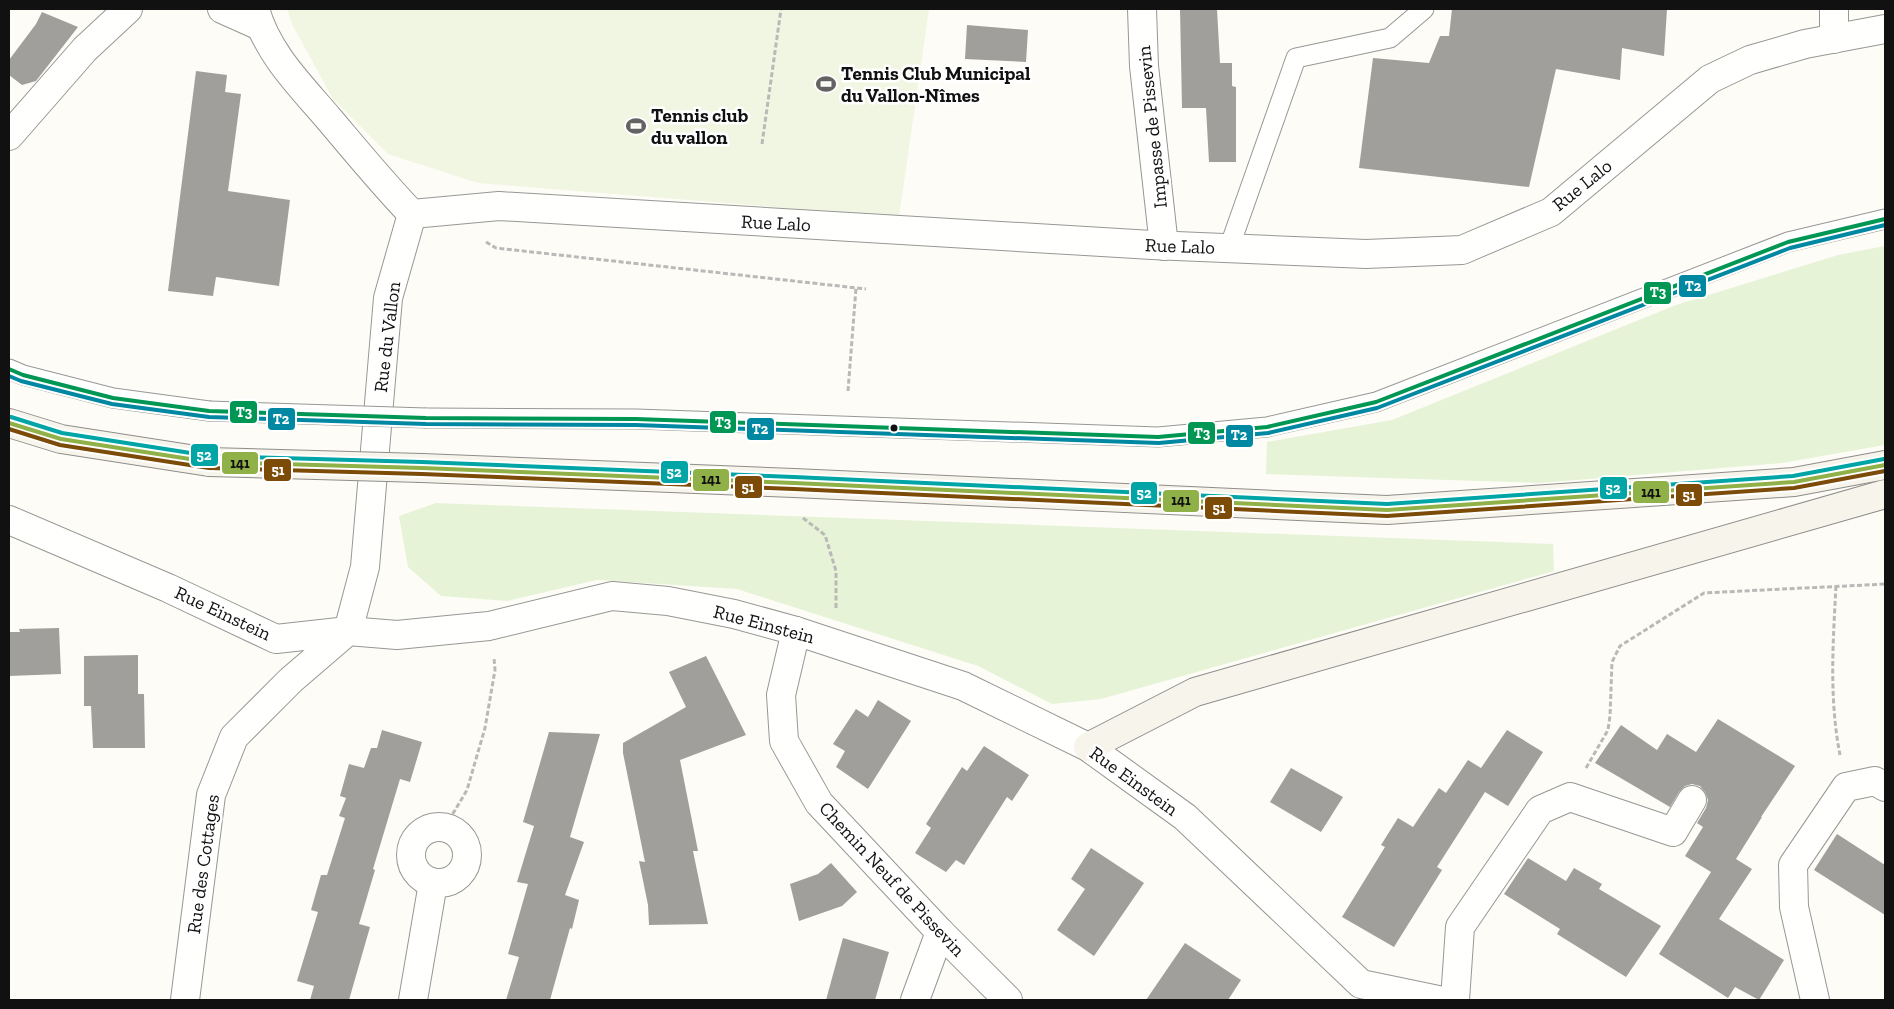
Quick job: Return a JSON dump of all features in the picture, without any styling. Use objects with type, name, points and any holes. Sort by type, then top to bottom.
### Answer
[{"type":"main road","points":[[9,423],[60,439],[209,462],[422,468],[804,483],[1387,510],[1794,482],[1885,465]]},
{"type":"main road","points":[[1088,747],[1195,692],[1885,494]]},
{"type":"street","points":[[9,136],[85,49],[128,9]]},
{"type":"street","points":[[222,9],[257,17],[278,58],[386,187],[412,214]]},
{"type":"street","name":"Impasse de Pissevin","points":[[1142,9],[1144,66],[1164,246]]},
{"type":"street","points":[[1834,9],[1834,39]]},
{"type":"street","name":"Rue Lalo","points":[[412,214],[499,206],[1164,246],[1366,254],[1462,250],[1551,212],[1710,79],[1750,60],[1805,44],[1885,29]]},
{"type":"street","name":"Rue du Vallon","points":[[348,631],[365,567],[388,298],[412,214]]},
{"type":"street","name":"Rue Einstein","points":[[9,520],[168,588],[276,639],[348,631],[397,636],[489,626],[612,596],[668,601],[734,614],[796,631],[963,686],[1088,747],[1185,817],[1361,984],[1438,1000]]},
{"type":"street","name":"Rue des Cottages","points":[[185,1000],[211,795],[234,738],[291,680],[348,631]]},
{"type":"street","name":"Chemin Neuf de Pissevin","points":[[796,631],[781,695],[784,741],[819,803],[940,932],[1008,1000]]},
{"type":"street","points":[[1815,1000],[1794,907],[1793,866],[1846,787],[1875,781],[1885,786]]},
{"type":"street","points":[[1455,1000],[1460,927],[1540,810],[1570,797],[1673,832],[1692,800]]},
{"type":"street","points":[[445,827],[456,833],[464,843],[468,855],[465,867],[458,877],[446,883],[433,883],[422,878],[413,868],[410,856],[413,844],[421,833],[432,828],[445,827]]},
{"type":"street","points":[[414,1000],[433,883]]},
{"type":"street","points":[[915,1000],[940,932]]},
{"type":"lane","points":[[1228,248],[1296,58],[1390,38],[1424,9]]},
{"type":"lane","points":[[9,369],[23,375],[113,398],[209,411],[426,418],[636,419],[1158,437],[1267,427],[1376,402],[1788,242],[1885,219]]},
{"type":"path","points":[[762,144],[782,9]]},
{"type":"path","points":[[482,240],[496,248],[866,289]]},
{"type":"path","points":[[848,391],[856,288]]},
{"type":"path","points":[[798,514],[825,535],[836,571],[836,616]]},
{"type":"path","points":[[1570,797],[1608,730],[1612,662],[1620,646],[1704,593],[1885,584]]},
{"type":"path","points":[[1836,586],[1832,668],[1837,739],[1846,787]]},
{"type":"path","points":[[445,827],[467,790],[485,728],[495,670],[493,650]]},
{"type":"green space","name":"Tennis club du vallon","points":[[287,9],[929,9],[899,217],[478,183],[388,154],[333,99],[292,24]]},
{"type":"green space","points":[[1885,246],[1885,445],[1782,463],[1540,483],[1266,474],[1267,442],[1392,420],[1676,305],[1838,255]]},
{"type":"green space","points":[[436,503],[1553,544],[1554,571],[1101,699],[1052,704],[978,666],[737,589],[597,580],[507,601],[441,596],[408,567],[399,516]]},
{"type":"building","points":[[1180,9],[1217,9],[1220,63],[1232,63],[1232,86],[1236,87],[1236,162],[1209,162],[1206,108],[1182,108]]},
{"type":"building","points":[[1452,9],[1667,9],[1664,56],[1622,48],[1620,80],[1556,69],[1529,187],[1359,168],[1373,58],[1429,63],[1440,36],[1449,36]]},
{"type":"building","points":[[42,12],[78,27],[36,81],[22,85],[9,75],[9,60],[36,24]]},
{"type":"building","points":[[967,25],[1028,30],[1026,62],[965,59]]},
{"type":"building","points":[[196,71],[227,75],[225,92],[241,94],[228,191],[290,200],[279,286],[216,277],[213,296],[168,291]]},
{"type":"building","points":[[59,628],[61,674],[9,676],[9,632],[20,632],[19,629]]},
{"type":"building","points":[[138,655],[138,694],[144,694],[145,748],[93,748],[91,706],[84,706],[84,656]]},
{"type":"building","points":[[706,656],[746,735],[680,760],[698,851],[693,851],[708,924],[649,925],[648,905],[639,861],[645,862],[623,753],[623,743],[686,707],[669,672]]},
{"type":"building","points":[[878,700],[911,721],[868,789],[836,767],[845,751],[833,744],[856,709],[868,717]]},
{"type":"building","points":[[1718,719],[1795,766],[1736,859],[1752,869],[1719,919],[1784,960],[1759,1000],[1735,987],[1728,998],[1659,954],[1711,872],[1685,856],[1703,827],[1697,823],[1706,808],[1708,800],[1705,792],[1700,786],[1692,784],[1685,786],[1670,807],[1595,763],[1621,725],[1657,750],[1667,734],[1696,752]]},
{"type":"building","points":[[382,730],[422,742],[410,782],[400,779],[373,869],[375,870],[359,924],[370,927],[349,1000],[310,1000],[314,986],[297,981],[318,912],[311,910],[321,875],[327,875],[345,818],[339,816],[346,798],[340,796],[349,764],[364,768],[371,748],[377,748]]},
{"type":"building","points":[[1507,730],[1543,752],[1508,806],[1485,792],[1437,867],[1442,870],[1394,947],[1342,917],[1385,847],[1381,845],[1398,818],[1413,827],[1439,788],[1446,793],[1468,760],[1481,768]]},
{"type":"building","points":[[549,732],[600,734],[570,837],[584,842],[565,895],[579,900],[550,1000],[506,1000],[519,957],[508,954],[528,884],[517,882],[534,826],[523,822]]},
{"type":"building","points":[[984,746],[1029,775],[1012,801],[1007,797],[964,865],[956,860],[946,872],[915,853],[931,828],[926,824],[962,767],[967,771]]},
{"type":"building","points":[[1291,768],[1343,797],[1321,832],[1270,802]]},
{"type":"building","points":[[1837,834],[1885,865],[1885,915],[1814,870]]},
{"type":"building","points":[[1091,848],[1144,883],[1094,956],[1057,930],[1085,889],[1071,879]]},
{"type":"building","points":[[1528,858],[1566,881],[1574,868],[1602,884],[1599,889],[1661,926],[1626,977],[1557,934],[1560,929],[1504,894]]},
{"type":"building","points":[[831,863],[857,892],[842,906],[799,921],[790,884],[818,874]]},
{"type":"building","points":[[843,938],[889,952],[875,1000],[826,1000]]},
{"type":"building","points":[[1185,943],[1241,980],[1228,1000],[1146,1000]]},
{"type":"transit line","name":"T3","points":[[9,369],[23,375],[113,398],[209,411],[426,418],[636,419],[1158,437],[1267,427],[1376,402],[1788,242],[1885,219]]},
{"type":"transit line","name":"T2","points":[[9,376],[21,381],[112,404],[209,417],[426,424],[636,425],[1159,443],[1268,433],[1377,408],[1790,248],[1885,225]]},
{"type":"transit line","name":"52","points":[[11,417],[62,433],[210,456],[422,462],[794,477],[1387,504],[1793,476],[1884,459]]},
{"type":"transit line","name":"141","points":[[9,423],[61,439],[209,462],[422,468],[794,483],[1387,510],[1794,482],[1885,465]]},
{"type":"transit line","name":"51","points":[[9,429],[60,445],[209,468],[422,474],[794,489],[1387,516],[1794,488],[1885,471]]},
{"type":"place","name":"Tennis Club Municipal du Vallon-Nîmes","points":[[826,84]]},
{"type":"place","name":"Tennis club du vallon","points":[[636,126]]}]
